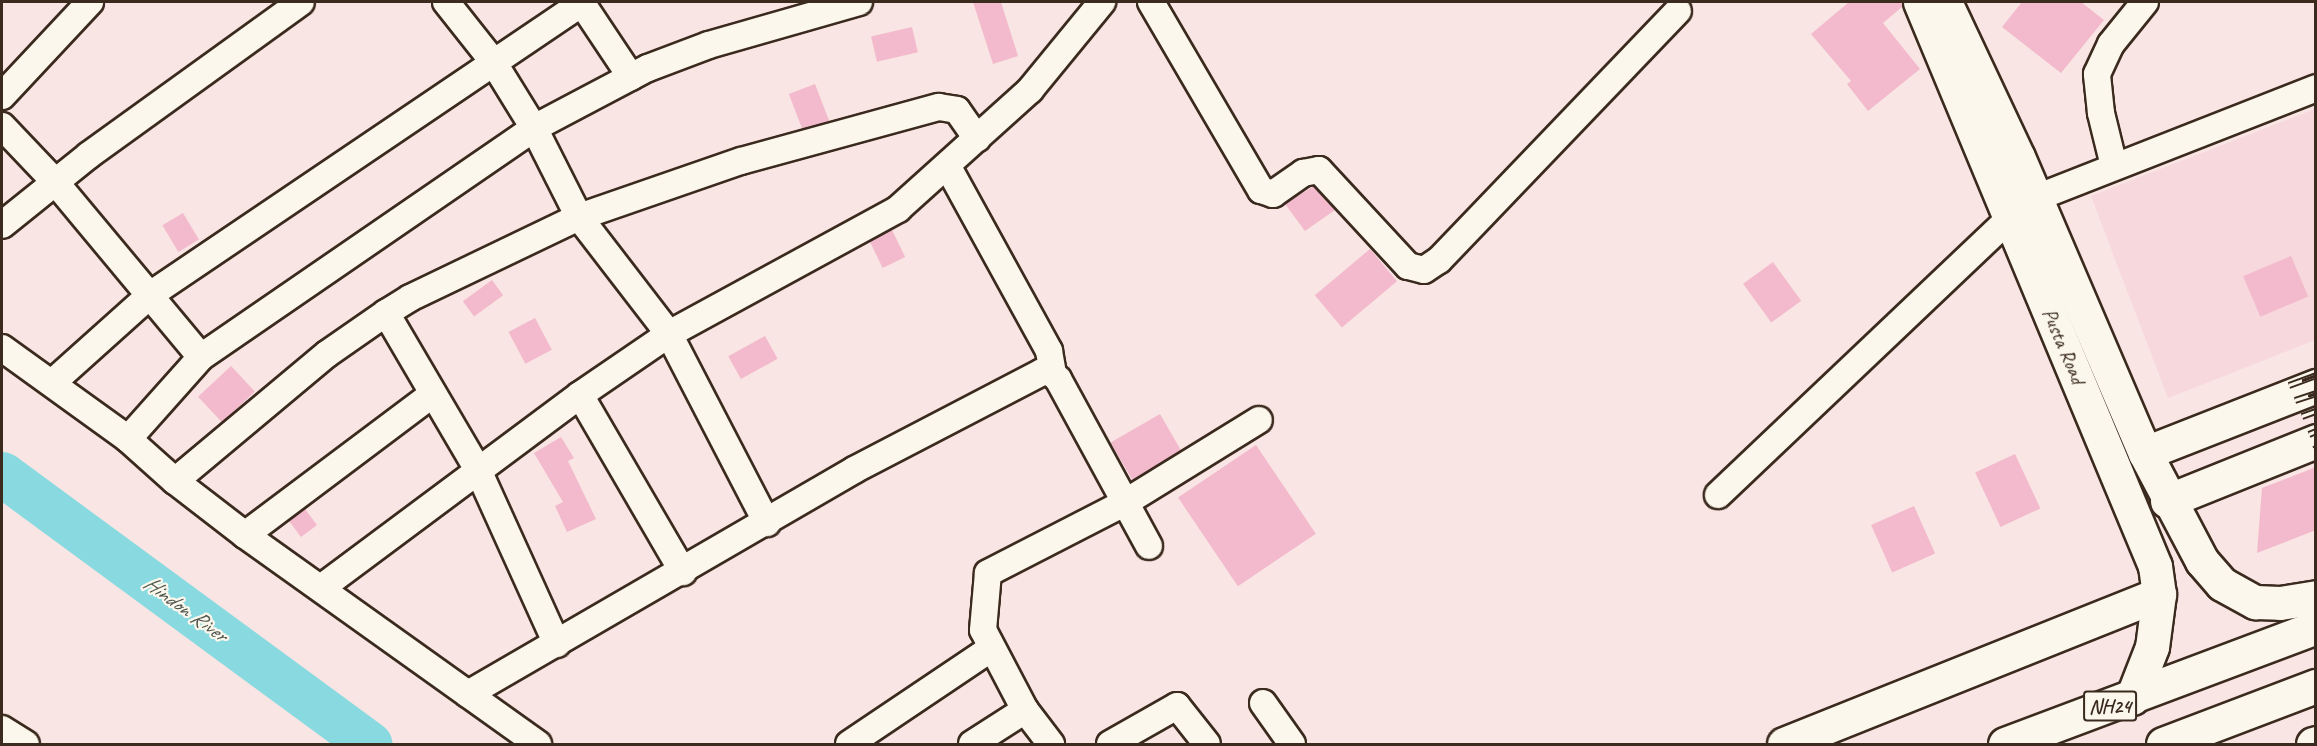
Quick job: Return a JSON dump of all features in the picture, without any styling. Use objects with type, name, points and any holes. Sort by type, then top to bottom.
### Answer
[{"type":"main road","name":"Pusta Road","points":[[1920,2],[2167,501],[2202,561],[2239,596],[2255,602],[2280,603],[2316,597]]},
{"type":"main road","name":"Pusta Road","points":[[1945,2],[2155,566],[2159,594],[2152,647],[2132,698]]},
{"type":"main road","points":[[2145,453],[2316,386]]},
{"type":"main road","points":[[2167,501],[2316,441]]},
{"type":"main road","points":[[1784,744],[2159,594]]},
{"type":"main road","name":"NH24","points":[[2005,744],[2215,668],[2316,627]]},
{"type":"main road","points":[[2163,744],[2316,686]]},
{"type":"street","points":[[2,96],[90,2]]},
{"type":"street","points":[[2,225],[301,2]]},
{"type":"street","points":[[446,2],[492,60],[534,128],[579,217],[669,334],[767,523]]},
{"type":"street","points":[[52,382],[150,295],[492,60],[581,2],[631,77]]},
{"type":"street","points":[[128,439],[201,357],[534,128],[631,77],[709,45],[860,2]]},
{"type":"street","points":[[321,588],[580,395],[669,334],[898,209],[948,167],[1030,90],[1102,2]]},
{"type":"street","points":[[1151,2],[1261,190],[1273,194],[1303,172],[1319,170],[1408,266],[1424,270],[1439,260],[1677,11]]},
{"type":"street","points":[[2114,166],[2101,113],[2097,74],[2111,44],[2145,2]]},
{"type":"street","points":[[1718,495],[2023,208],[2114,166],[2316,88]]},
{"type":"street","points":[[175,481],[327,354],[386,313],[410,298],[579,217],[741,161],[939,107],[957,110],[977,139]]},
{"type":"street","points":[[2,126],[56,183],[201,357]]},
{"type":"street","points":[[948,167],[1049,351],[1053,373],[1149,546]]},
{"type":"street","points":[[386,313],[478,470],[557,644]]},
{"type":"street","points":[[2,348],[128,439],[175,481],[245,535],[538,744]]},
{"type":"street","points":[[468,694],[683,572],[854,470],[1034,375],[1053,373]]},
{"type":"street","points":[[245,535],[433,394]]},
{"type":"street","points":[[580,395],[683,572]]},
{"type":"street","points":[[1051,744],[1025,710],[983,630],[988,573],[1126,501],[1258,420]]},
{"type":"street","points":[[849,744],[992,648]]},
{"type":"street","points":[[1263,703],[1292,744]]},
{"type":"street","points":[[1110,744],[1177,706],[1207,744]]},
{"type":"street","points":[[972,744],[1025,710]]},
{"type":"street","points":[[2,729],[26,744]]},
{"type":"shaded area","points":[[2315,109],[2315,340],[2168,398],[2091,196]]},
{"type":"building","points":[[973,2],[1001,2],[1018,56],[993,64]]},
{"type":"building","points":[[1849,2],[1902,2],[1902,7],[1883,23],[1920,69],[1868,111],[1847,84],[1851,81],[1811,34]]},
{"type":"building","points":[[2022,2],[2081,2],[2104,20],[2061,73],[2002,27]]},
{"type":"building","points":[[912,27],[918,52],[877,62],[871,36]]},
{"type":"building","points":[[815,84],[829,121],[803,131],[789,94]]},
{"type":"building","points":[[1314,186],[1335,210],[1305,231],[1285,204]]},
{"type":"building","points":[[183,213],[199,240],[178,252],[162,225]]},
{"type":"building","points":[[892,230],[905,257],[883,268],[870,241]]},
{"type":"building","points":[[1370,249],[1397,281],[1342,327],[1315,295]]},
{"type":"building","points":[[2291,256],[2308,297],[2260,317],[2243,276]]},
{"type":"building","points":[[1773,262],[1801,301],[1771,323],[1743,284]]},
{"type":"building","points":[[492,280],[503,295],[474,317],[463,301]]},
{"type":"building","points":[[535,318],[552,350],[525,364],[509,332]]},
{"type":"building","points":[[765,336],[778,359],[741,379],[728,356]]},
{"type":"building","points":[[231,366],[255,392],[222,422],[198,397]]},
{"type":"building","points":[[1160,414],[1182,451],[1132,480],[1111,442]]},
{"type":"building","points":[[561,437],[574,458],[568,461],[596,519],[567,532],[555,506],[563,502],[534,453]]},
{"type":"building","points":[[1256,445],[1316,534],[1238,586],[1178,498]]},
{"type":"building","points":[[2015,454],[2040,508],[2000,527],[1975,473]]},
{"type":"building","points":[[2316,467],[2316,530],[2257,553],[2262,488]]},
{"type":"building","points":[[1914,506],[1935,554],[1892,573],[1871,525]]},
{"type":"building","points":[[305,509],[317,525],[301,537],[289,521]]},
{"type":"waterway","name":"Hindon River","points":[[2,474],[369,744]]},
{"type":"railway","points":[[2289,385],[2316,375]]},
{"type":"railway","points":[[2295,400],[2316,393]]},
{"type":"railway","points":[[2302,416],[2316,411]]},
{"type":"railway","points":[[2309,434],[2316,431]]}]
